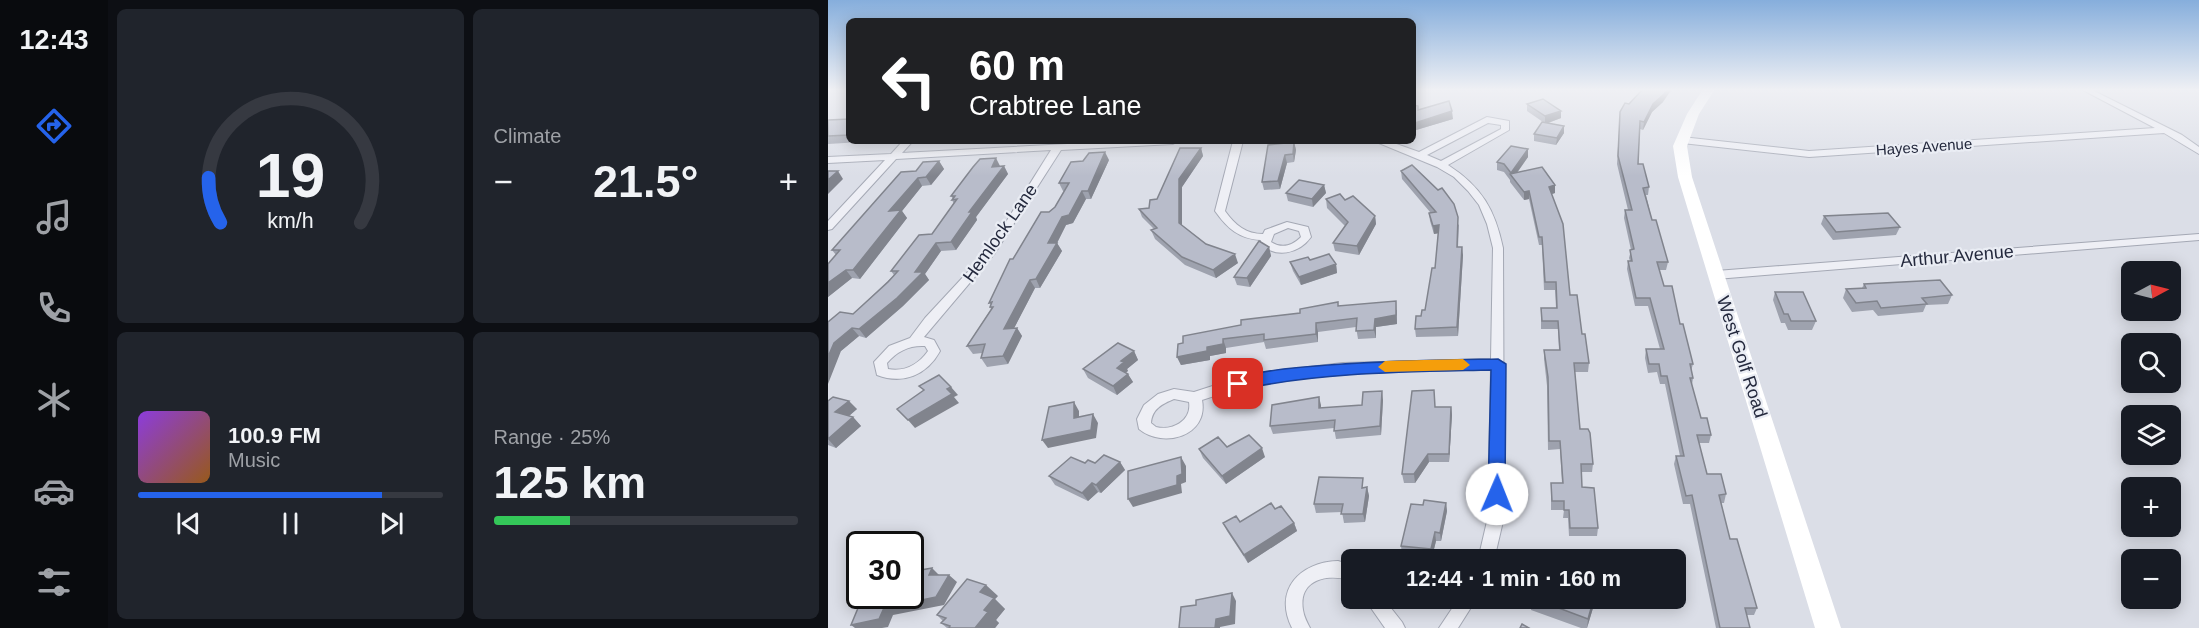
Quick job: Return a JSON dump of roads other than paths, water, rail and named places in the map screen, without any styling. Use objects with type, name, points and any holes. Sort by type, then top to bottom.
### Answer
[{"type":"street","name":"West Golf Road","points":[[1691,118],[1680,146],[1685,177],[1828,628]]},
{"type":"street","points":[[2143,118],[2199,151]]},
{"type":"street","points":[[1422,154],[1487,120],[1506,123],[1505,130],[1443,164]]},
{"type":"street","name":"Hayes Avenue","points":[[1682,140],[1809,154],[2166,130]]},
{"type":"street","points":[[828,227],[905,144]]},
{"type":"street","points":[[828,160],[1116,144]]},
{"type":"street","points":[[1237,144],[1220,211],[1229,225],[1239,233],[1253,238],[1265,237]]},
{"type":"street","points":[[1389,144],[1422,154],[1443,164],[1470,187],[1486,206],[1496,228],[1498,248],[1496,517],[1489,549]]},
{"type":"street","name":"Hemlock Lane","points":[[914,342],[925,324],[957,293],[982,263],[1058,147]]},
{"type":"street","name":"Arthur Avenue","points":[[1716,275],[2199,237]]},
{"type":"street","points":[[1192,398],[1216,388],[1282,375],[1417,365],[1498,364]]},
{"type":"street","points":[[1301,628],[1293,614],[1292,603],[1301,582],[1310,574],[1332,567],[1341,570]]},
{"type":"street","points":[[1381,609],[1396,628]]},
{"type":"street","points":[[1448,628],[1461,609]]}]
